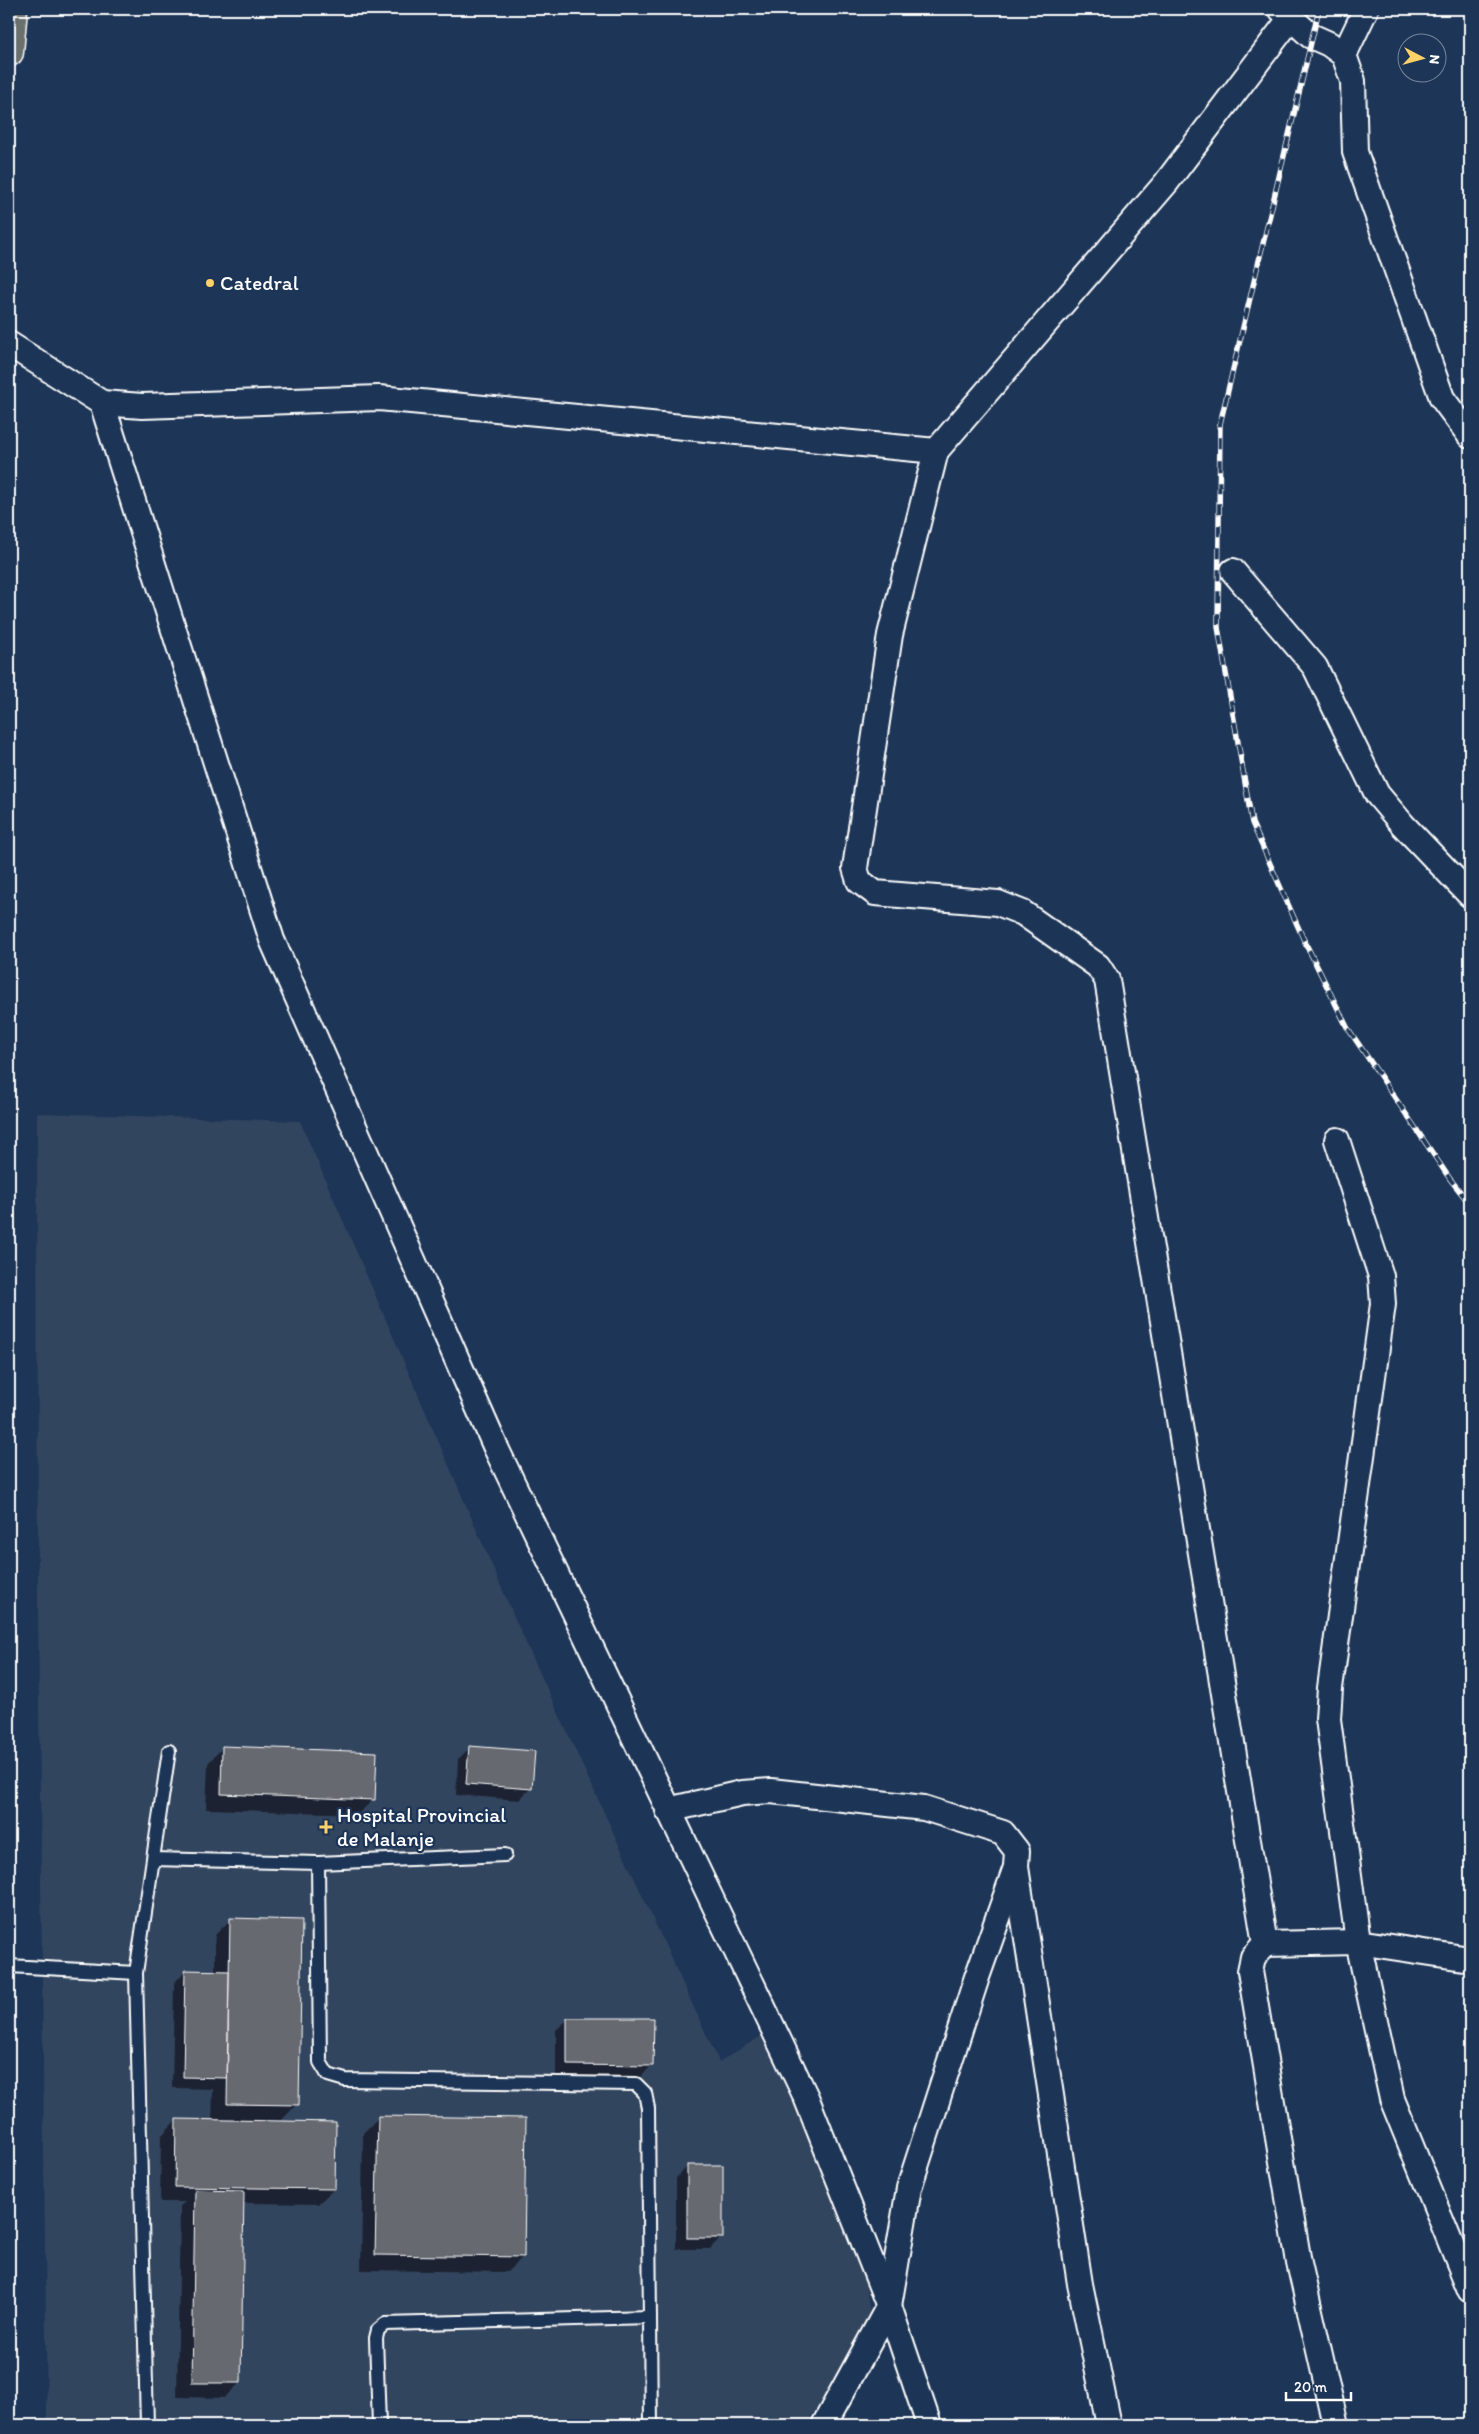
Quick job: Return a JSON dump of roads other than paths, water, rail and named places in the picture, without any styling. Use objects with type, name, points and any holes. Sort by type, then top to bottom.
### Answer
[{"type":"main road","points":[[9,52],[14,9]]},
{"type":"street","points":[[1344,56],[1366,9]]},
{"type":"street","points":[[1265,1944],[1107,980],[1098,966],[1023,913],[998,903],[875,893],[859,881],[855,868],[890,635],[936,451],[1166,183],[1286,14],[1311,36],[1329,44],[1344,56],[1353,81],[1355,152],[1442,398],[1470,436]]},
{"type":"street","points":[[9,344],[102,403],[142,406],[379,398],[936,451]]},
{"type":"street","points":[[102,403],[272,940],[496,1448],[806,2098],[889,2306],[929,2425]]},
{"type":"street","points":[[1233,571],[1315,667],[1377,794],[1403,825],[1470,895]]},
{"type":"street","points":[[1337,1140],[1381,1276],[1383,1304],[1328,1719],[1358,1942],[1392,2099],[1470,2290]]},
{"type":"street","points":[[668,1810],[742,1792],[771,1790],[924,1808],[1003,1833],[1017,1851],[1016,1867],[1080,2284],[1109,2425]]},
{"type":"street","points":[[824,2425],[889,2306],[909,2188],[1016,1867]]},
{"type":"street","points":[[1336,2425],[1299,2264],[1250,1972],[1254,1957],[1265,1944],[1358,1942],[1470,1959]]},
{"type":"lane","points":[[147,2425],[136,1973],[169,1751]]},
{"type":"lane","points":[[154,1859],[318,1863],[505,1855]]},
{"type":"lane","points":[[318,1863],[320,2062],[328,2075],[345,2080],[636,2084],[645,2093],[648,2108],[651,2425]]},
{"type":"lane","points":[[9,1966],[136,1973]]},
{"type":"lane","points":[[379,2425],[376,2338],[378,2330],[385,2324],[650,2317]]},
{"type":"railway","points":[[1319,9],[1220,424],[1218,627],[1252,823],[1303,938],[1347,1027],[1450,1179],[1470,1204]]},
{"type":"place","name":"Catedral","points":[[210,283]]},
{"type":"place","name":"Hospital Provincial de Malanje","points":[[326,1827]]}]
